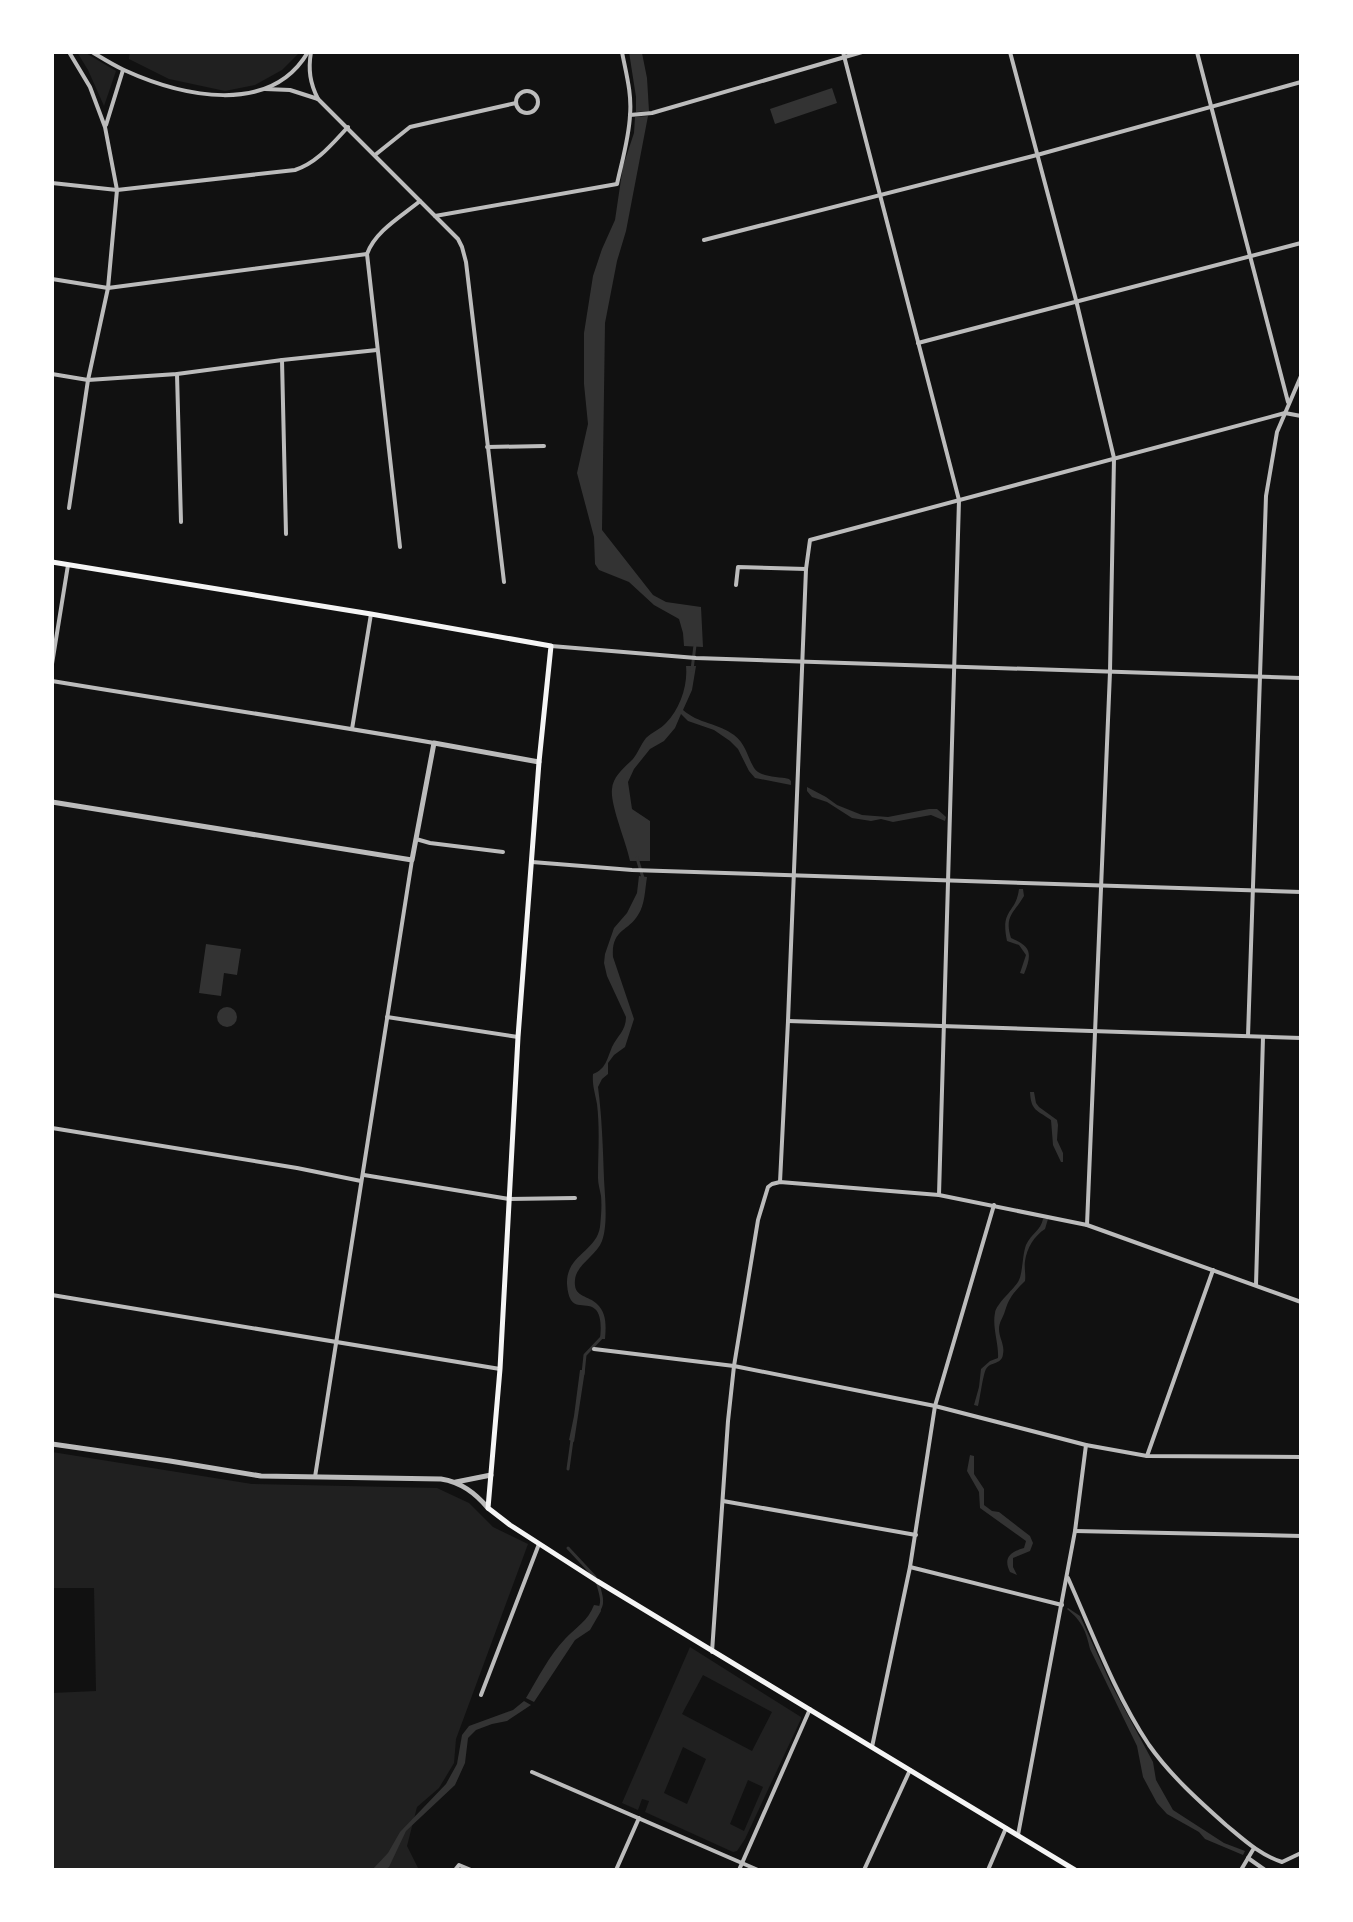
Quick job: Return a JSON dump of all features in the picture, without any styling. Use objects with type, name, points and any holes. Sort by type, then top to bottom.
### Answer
[{"type":"main road","points":[[52,562],[551,646],[518,1037],[500,1369],[488,1508],[539,1544],[712,1652],[1075,1870]]},
{"type":"street","points":[[69,52],[90,87],[105,127],[117,190],[108,288],[88,380],[69,508]]},
{"type":"street","points":[[92,52],[123,70],[188,91],[210,94],[250,93],[265,89],[284,80],[310,52]]},
{"type":"street","points":[[310,52],[308,69],[318,99],[458,239],[462,247],[466,259],[504,582]]},
{"type":"street","points":[[435,216],[617,184],[631,115],[622,52]]},
{"type":"street","points":[[631,115],[652,113],[862,52]]},
{"type":"street","points":[[1010,52],[1114,458],[1110,672],[1087,1225]]},
{"type":"street","points":[[1197,52],[1288,404]]},
{"type":"street","points":[[844,55],[959,500],[939,1195]]},
{"type":"street","points":[[105,127],[123,70]]},
{"type":"street","points":[[704,240],[1037,155],[1301,82]]},
{"type":"street","points":[[265,89],[290,90],[318,99]]},
{"type":"street","points":[[525,91],[535,94],[538,101],[536,108],[529,113],[520,111],[516,103],[519,94],[525,91]]},
{"type":"street","points":[[375,155],[410,127],[516,103]]},
{"type":"street","points":[[52,183],[117,190],[295,170],[317,158],[348,127]]},
{"type":"street","points":[[400,547],[367,254],[379,235],[420,201]]},
{"type":"street","points":[[918,343],[1301,243]]},
{"type":"street","points":[[52,279],[108,288],[367,254]]},
{"type":"street","points":[[52,374],[88,380],[177,374],[377,350]]},
{"type":"street","points":[[282,360],[286,534]]},
{"type":"street","points":[[177,374],[181,522]]},
{"type":"street","points":[[1248,1036],[1266,496],[1277,432],[1301,376]]},
{"type":"street","points":[[780,1182],[806,569],[810,540],[1285,413],[1301,416]]},
{"type":"street","points":[[487,447],[544,446]]},
{"type":"street","points":[[52,664],[68,565]]},
{"type":"street","points":[[736,585],[738,567],[806,569]]},
{"type":"street","points":[[352,729],[371,614]]},
{"type":"street","points":[[551,646],[696,658],[1301,678]]},
{"type":"street","points":[[52,681],[539,762]]},
{"type":"street","points":[[315,1477],[412,860],[434,743]]},
{"type":"street","points":[[52,802],[412,860]]},
{"type":"street","points":[[416,839],[503,852]]},
{"type":"street","points":[[532,862],[632,870],[1301,892]]},
{"type":"street","points":[[387,1017],[518,1037]]},
{"type":"street","points":[[788,1021],[1301,1038]]},
{"type":"street","points":[[1256,1285],[1263,1037]]},
{"type":"street","points":[[52,1135],[53,1128],[361,1181]]},
{"type":"street","points":[[362,1175],[509,1199],[575,1198]]},
{"type":"street","points":[[712,1652],[734,1366],[758,1220],[765,1194],[772,1184],[780,1182],[939,1195],[1087,1225],[1301,1302]]},
{"type":"street","points":[[872,1747],[916,1535],[935,1406],[994,1205]]},
{"type":"street","points":[[1147,1456],[1213,1270]]},
{"type":"street","points":[[52,1295],[500,1369]]},
{"type":"street","points":[[594,1349],[734,1366],[935,1406],[1086,1445],[1147,1456],[1301,1457]]},
{"type":"street","points":[[52,1444],[261,1476],[441,1479],[455,1482],[472,1492],[488,1508]]},
{"type":"street","points":[[1018,1835],[1075,1531],[1086,1445]]},
{"type":"street","points":[[455,1482],[491,1475]]},
{"type":"street","points":[[723,1501],[916,1535]]},
{"type":"street","points":[[1075,1531],[1301,1536]]},
{"type":"street","points":[[481,1695],[539,1544]]},
{"type":"street","points":[[910,1567],[1062,1605]]},
{"type":"street","points":[[1067,1576],[1109,1672],[1149,1745],[1191,1792],[1254,1848],[1282,1862],[1301,1853]]},
{"type":"street","points":[[739,1870],[810,1709]]},
{"type":"street","points":[[864,1870],[910,1770]]},
{"type":"street","points":[[532,1772],[758,1870]]},
{"type":"street","points":[[616,1870],[639,1818]]},
{"type":"street","points":[[988,1870],[1006,1828]]},
{"type":"street","points":[[1241,1870],[1254,1848]]},
{"type":"street","points":[[1248,1858],[1265,1870]]},
{"type":"street","points":[[455,1870],[461,1866],[471,1870]]},
{"type":"shaded area","points":[[77,52],[84,52],[116,71],[104,106],[88,70]]},
{"type":"shaded area","points":[[130,52],[300,52],[282,70],[255,85],[225,91],[169,79],[129,59]]},
{"type":"shaded area","points":[[629,52],[642,53],[649,111],[636,112]]},
{"type":"shaded area","points":[[832,88],[837,103],[775,124],[770,109]]},
{"type":"shaded area","points":[[648,116],[605,323],[602,530],[653,595],[666,602],[701,607],[703,647],[684,646],[679,619],[654,605],[629,582],[599,570],[595,564],[594,537],[577,473],[588,424],[584,333],[593,276],[615,220],[623,166],[634,133],[635,117]]},
{"type":"shaded area","points":[[686,666],[696,666],[692,690],[683,710],[734,735],[758,772],[789,779],[791,785],[755,778],[730,741],[714,730],[688,721],[681,714],[675,728],[664,741],[650,749],[628,782],[632,809],[650,821],[650,861],[630,861],[613,804],[613,784],[646,738],[664,725],[675,711],[684,689]]},
{"type":"shaded area","points":[[807,787],[837,805],[862,815],[888,817],[937,809],[946,817],[945,821],[931,815],[893,822],[852,818],[827,802],[812,797]]},
{"type":"shaded area","points":[[639,876],[647,877],[642,907],[634,921],[617,936],[613,948],[613,957],[634,1019],[625,1047],[608,1063],[608,1074],[598,1087],[606,1219],[604,1234],[575,1280],[576,1290],[603,1312],[605,1339],[600,1339],[599,1315],[591,1307],[574,1303],[568,1294],[567,1284],[571,1266],[593,1242],[600,1227],[598,1123],[593,1074],[606,1063],[626,1022],[607,976],[605,954],[614,928],[627,913],[637,893]]},
{"type":"shaded area","points":[[1019,889],[1023,889],[1024,896],[1011,915],[1009,925],[1011,938],[1028,952],[1024,974],[1020,973],[1026,955],[1019,945],[1007,941],[1005,930]]},
{"type":"shaded area","points":[[206,944],[241,949],[237,975],[224,973],[221,996],[199,993]]},
{"type":"shaded area","points":[[227,1007],[234,1010],[237,1017],[234,1024],[227,1027],[220,1024],[217,1017],[220,1010]]},
{"type":"shaded area","points":[[1030,1092],[1034,1092],[1039,1107],[1057,1120],[1057,1140],[1063,1162],[1053,1145],[1051,1120],[1033,1107]]},
{"type":"shaded area","points":[[1043,1219],[1048,1219],[1045,1229],[1034,1239],[1026,1256],[1025,1281],[1010,1298],[1000,1324],[1002,1357],[986,1369],[978,1406],[974,1405],[981,1369],[998,1358],[994,1324],[996,1309],[1018,1282],[1026,1245]]},
{"type":"shaded area","points":[[580,1370],[585,1370],[574,1442],[569,1440]]},
{"type":"shaded area","points":[[52,1452],[252,1484],[437,1488],[469,1503],[493,1527],[528,1544],[456,1739],[454,1763],[439,1788],[417,1807],[407,1846],[419,1870],[52,1870],[52,1693],[96,1691],[94,1588],[52,1588]]},
{"type":"shaded area","points":[[970,1455],[974,1456],[974,1474],[984,1489],[984,1505],[999,1512],[1030,1536],[1033,1543],[1030,1551],[1013,1558],[1017,1575],[1010,1572],[1008,1559],[1015,1551],[1024,1548],[1026,1541],[980,1508],[979,1492],[967,1471]]},
{"type":"shaded area","points":[[594,1605],[600,1606],[601,1611],[590,1630],[575,1640],[534,1702],[526,1698],[554,1653],[585,1620]]},
{"type":"shaded area","points":[[1068,1608],[1080,1616],[1111,1684],[1153,1762],[1156,1780],[1173,1810],[1224,1843],[1245,1851],[1243,1855],[1205,1839],[1199,1832],[1167,1814],[1157,1803],[1143,1777],[1137,1746],[1090,1649],[1085,1632]]},
{"type":"shaded area","points":[[690,1647],[801,1717],[737,1851],[733,1852],[645,1812],[649,1801],[642,1799],[638,1810],[622,1803]],"holes":[[[703,1675],[772,1712],[752,1751],[682,1714]],[[683,1747],[706,1759],[687,1804],[664,1793]],[[748,1780],[763,1787],[744,1831],[730,1824]]]},
{"type":"shaded area","points":[[524,1701],[531,1705],[507,1721],[476,1730],[468,1738],[465,1763],[455,1785],[406,1831],[389,1867],[372,1870],[388,1853],[400,1832],[446,1784],[457,1764],[462,1735],[469,1726],[513,1710]]},
{"type":"waterway","points":[[692,670],[695,645]]},
{"type":"waterway","points":[[637,858],[643,878]]},
{"type":"waterway","points":[[583,1374],[585,1355],[603,1336]]},
{"type":"waterway","points":[[568,1469],[572,1440]]},
{"type":"waterway","points":[[568,1548],[595,1577]]},
{"type":"waterway","points":[[598,1584],[602,1601],[598,1611]]}]
